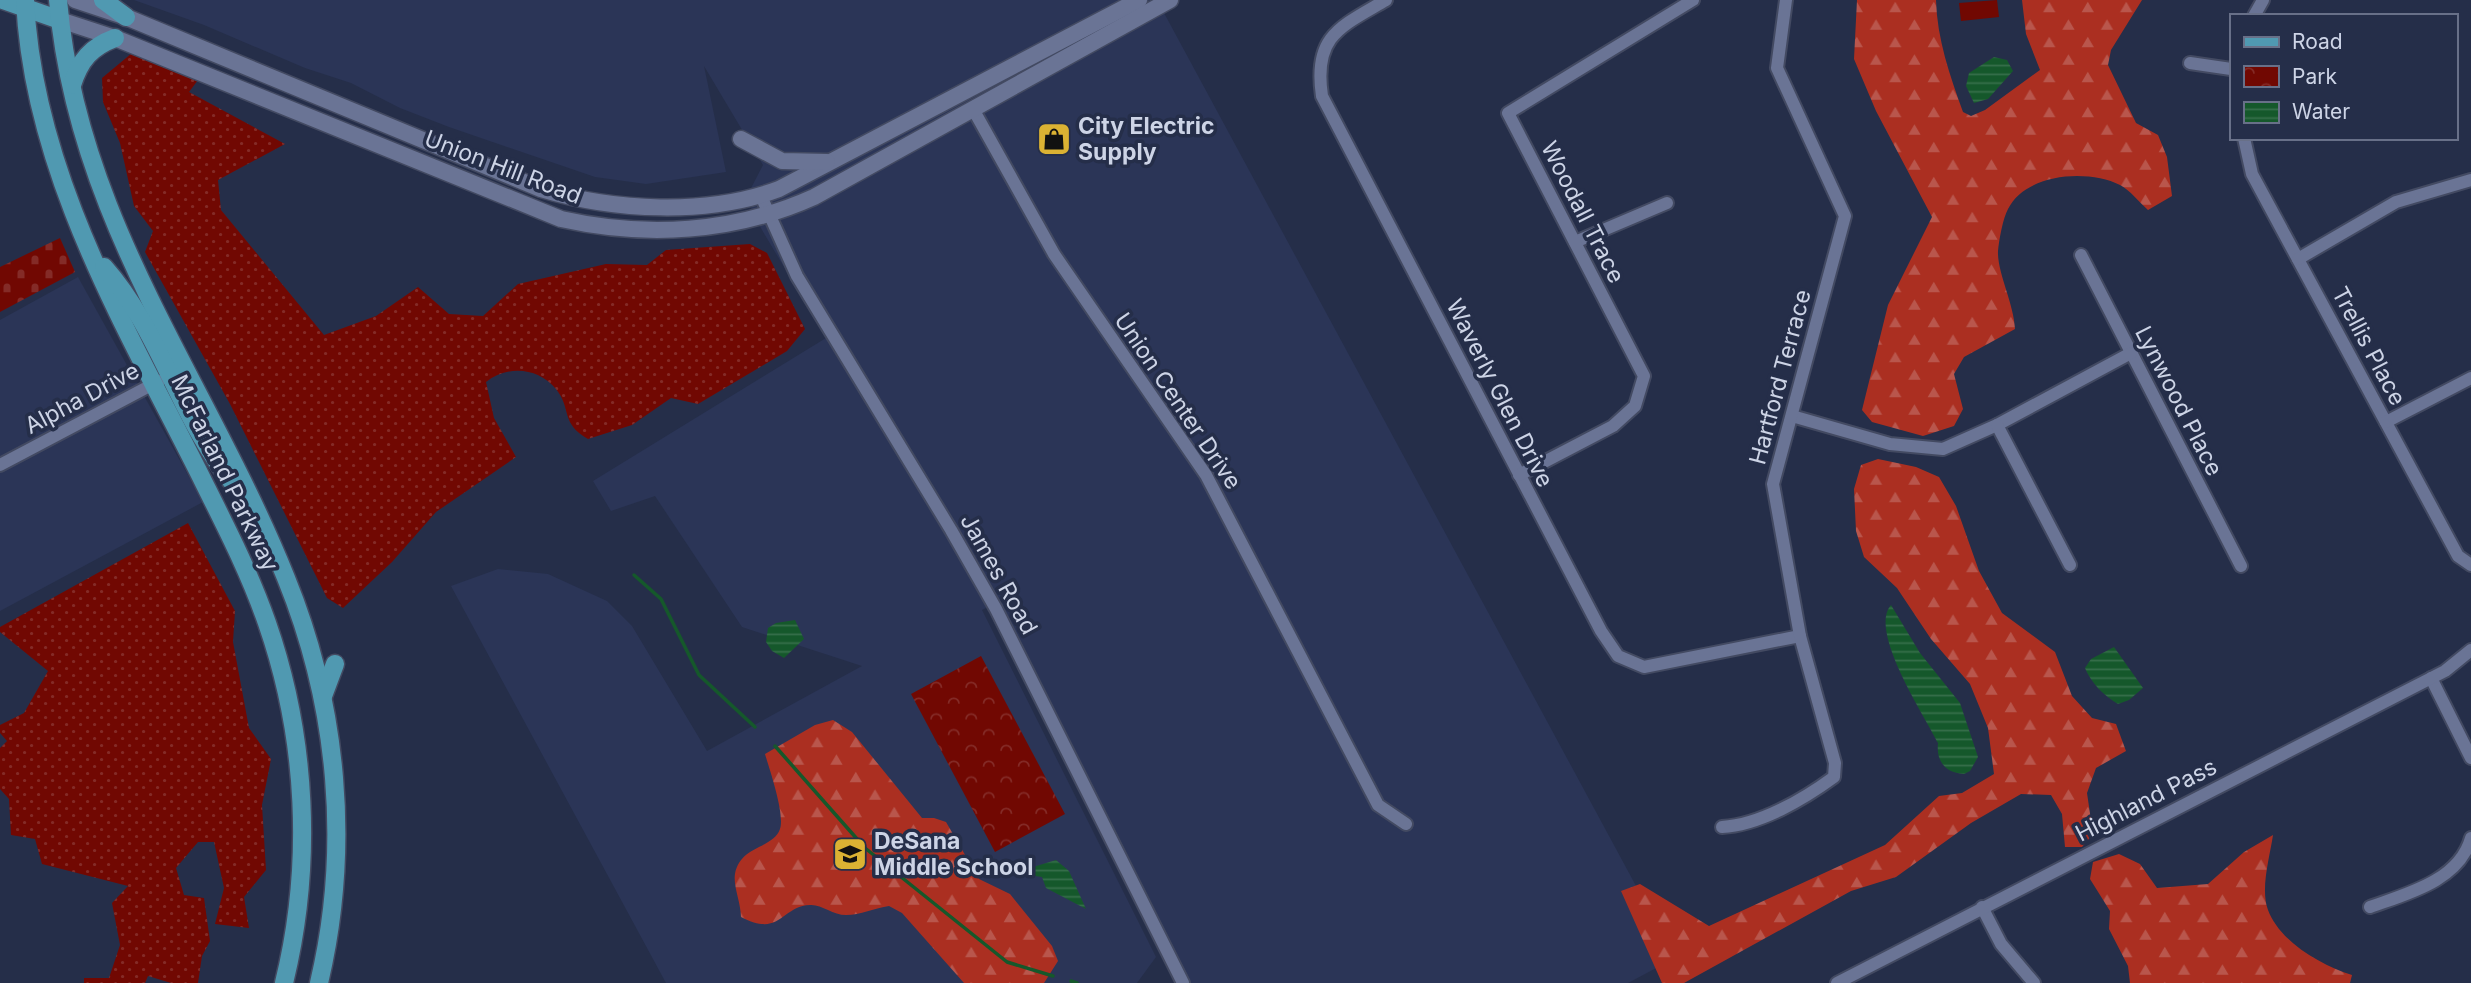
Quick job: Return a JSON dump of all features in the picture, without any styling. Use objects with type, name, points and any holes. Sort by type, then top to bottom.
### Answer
[{"type":"main road","name":"Union Hill Road","points":[[3,0],[25,5],[60,20]]},
{"type":"main road","name":"McFarland Parkway","points":[[58,0],[71,89],[107,208],[169,376],[250,579],[285,681],[297,745],[302,831],[299,894],[289,974],[284,983]]},
{"type":"main road","points":[[103,0],[126,17]]},
{"type":"main road","name":"McFarland Parkway","points":[[25,5],[34,73],[49,142],[89,252],[169,376],[216,461],[252,504],[294,598],[323,696],[333,764],[336,828],[334,890],[319,983]]},
{"type":"main road","points":[[71,89],[82,60],[91,50],[116,38]]},
{"type":"main road","points":[[323,696],[335,664]]},
{"type":"street","name":"Union Hill Road","points":[[75,0],[126,17],[541,189],[568,197],[634,207],[685,206],[761,195],[833,161],[1139,0]]},
{"type":"street","name":"Union Hill Road","points":[[60,20],[116,38],[561,219],[616,227],[679,230],[726,225],[769,216],[814,197],[1170,0]]},
{"type":"street","name":"Waverly Glen Drive","points":[[1386,0],[1336,29],[1319,61],[1322,96],[1601,631],[1618,656],[1644,667],[1800,636]]},
{"type":"street","name":"Woodall Trace","points":[[1519,475],[1613,426],[1635,406],[1644,376],[1508,113],[1693,0]]},
{"type":"street","name":"Hartford Terrace","points":[[1722,827],[1744,826],[1834,777],[1835,763],[1800,636],[1773,484],[1845,216],[1777,68],[1786,0]]},
{"type":"street","points":[[2190,63],[2230,69]]},
{"type":"street","name":"Union Center Drive","points":[[973,108],[1054,254],[1206,475],[1378,805],[1406,824]]},
{"type":"street","points":[[741,139],[782,161],[833,161]]},
{"type":"street","name":"Trellis Place","points":[[2244,140],[2252,174],[2458,556],[2471,565]]},
{"type":"street","points":[[2298,259],[2396,202],[2471,180]]},
{"type":"street","name":"James Road","points":[[761,195],[797,276],[898,440],[996,610],[1183,983]]},
{"type":"street","points":[[1575,242],[1667,203]]},
{"type":"street","name":"Lynwood Place","points":[[2081,255],[2241,566]]},
{"type":"street","points":[[1792,416],[1890,444],[1943,449],[1997,425],[2131,353]]},
{"type":"street","name":"Alpha Drive","points":[[0,465],[169,376]]},
{"type":"street","points":[[2386,422],[2471,378]]},
{"type":"street","points":[[1997,425],[2070,565]]},
{"type":"street","name":"Highland Pass","points":[[1837,983],[2431,678],[2471,650]]},
{"type":"street","points":[[2431,678],[2471,758]]},
{"type":"street","points":[[2370,907],[2429,886],[2470,848]]},
{"type":"street","points":[[1982,907],[2001,944],[2034,983]]},
{"type":"shaded area","points":[[134,0],[1157,0],[1675,958],[1628,983],[1177,983],[997,602],[982,610],[1156,957],[1137,983],[666,983],[451,586],[498,569],[548,574],[607,601],[632,626],[707,751],[862,666],[742,627],[655,496],[611,511],[593,481],[826,338],[752,213],[749,192],[763,165],[704,66],[726,172],[646,184],[595,177],[449,127],[400,108],[351,83],[305,68],[204,25]]},
{"type":"shaded area","points":[[78,277],[203,502],[0,611],[0,320]]},
{"type":"green space","points":[[1857,0],[1936,0],[1939,29],[1949,71],[1963,112],[1971,116],[1985,110],[2040,70],[2026,34],[2022,0],[2142,0],[2111,50],[2108,65],[2136,123],[2158,135],[2167,157],[2172,196],[2148,210],[2120,185],[2092,177],[2075,176],[2043,181],[2017,197],[2004,218],[1998,251],[2015,329],[1964,357],[1954,374],[1963,409],[1954,426],[1923,436],[1872,422],[1862,410],[1888,305],[1932,217],[1876,111],[1854,59]]},
{"type":"green space","points":[[1997,0],[1999,17],[1961,21],[1959,3]]},
{"type":"green space","points":[[132,53],[198,80],[189,92],[285,144],[218,180],[221,210],[324,335],[376,316],[418,287],[449,314],[483,316],[518,284],[606,264],[647,265],[666,250],[750,244],[767,253],[805,329],[787,351],[698,404],[671,398],[632,425],[588,439],[573,427],[556,389],[540,376],[513,371],[494,377],[486,382],[494,418],[516,457],[436,512],[392,562],[343,608],[327,598],[230,404],[145,252],[153,231],[134,206],[120,143],[103,102],[102,78]]},
{"type":"green space","points":[[60,238],[75,272],[0,312],[0,267]]},
{"type":"green space","points":[[1878,459],[1916,467],[1939,477],[1956,506],[1979,571],[2002,613],[2055,652],[2072,696],[2092,718],[2116,724],[2126,751],[2096,768],[2087,793],[2093,834],[2082,847],[2065,847],[2062,814],[2051,795],[2021,794],[1971,823],[1896,877],[1851,891],[1684,983],[1662,983],[1621,891],[1640,884],[1709,926],[1885,845],[1939,796],[1962,793],[1994,774],[1988,728],[1970,684],[1931,639],[1897,588],[1864,557],[1856,531],[1854,489],[1861,465]]},
{"type":"green space","points":[[188,523],[235,611],[233,642],[249,728],[271,759],[262,805],[266,870],[244,897],[249,928],[215,924],[224,888],[214,842],[198,842],[176,868],[184,895],[204,898],[210,941],[202,956],[198,983],[171,983],[148,976],[145,983],[84,983],[84,978],[109,978],[120,945],[112,903],[128,886],[42,864],[35,839],[11,835],[9,799],[0,789],[0,748],[7,741],[0,733],[0,725],[24,713],[48,671],[0,632],[0,627]]},
{"type":"green space","points":[[981,656],[1065,814],[995,852],[911,694]]},
{"type":"green space","points":[[833,720],[852,732],[922,818],[946,822],[979,879],[1010,894],[1052,946],[1058,961],[1044,983],[964,983],[902,913],[889,906],[846,915],[810,905],[793,910],[773,923],[765,924],[754,923],[741,917],[735,879],[738,865],[750,852],[771,840],[780,829],[779,803],[765,754],[815,725]]},
{"type":"green space","points":[[2273,835],[2265,892],[2268,910],[2274,922],[2303,951],[2352,975],[2350,983],[2130,983],[2128,966],[2109,929],[2110,911],[2090,879],[2093,862],[2119,854],[2140,864],[2157,888],[2208,884],[2244,852]]},
{"type":"water","points":[[1994,57],[2007,60],[2013,71],[1988,99],[1974,103],[1966,86],[1969,73]]},
{"type":"water","points":[[1891,605],[1920,653],[1960,703],[1978,757],[1970,771],[1964,774],[1943,765],[1938,743],[1901,674],[1887,634],[1886,617]]},
{"type":"water","points":[[795,620],[804,639],[784,658],[772,651],[766,642],[768,628],[776,623]]},
{"type":"water","points":[[2114,647],[2143,688],[2129,700],[2118,704],[2098,689],[2085,668],[2091,659]]},
{"type":"water","points":[[1056,860],[1069,871],[1086,909],[1046,888],[1042,877],[1035,876],[1033,867]]},
{"type":"waterway","points":[[634,575],[661,599],[699,675],[755,727]]},
{"type":"waterway","points":[[775,746],[865,848],[1007,962],[1053,976]]},
{"type":"waterway","points":[[1071,981],[1077,983]]},
{"type":"place","name":"City Electric Supply","points":[[1054,139]]},
{"type":"place","name":"DeSana Middle School","points":[[850,854]]}]
